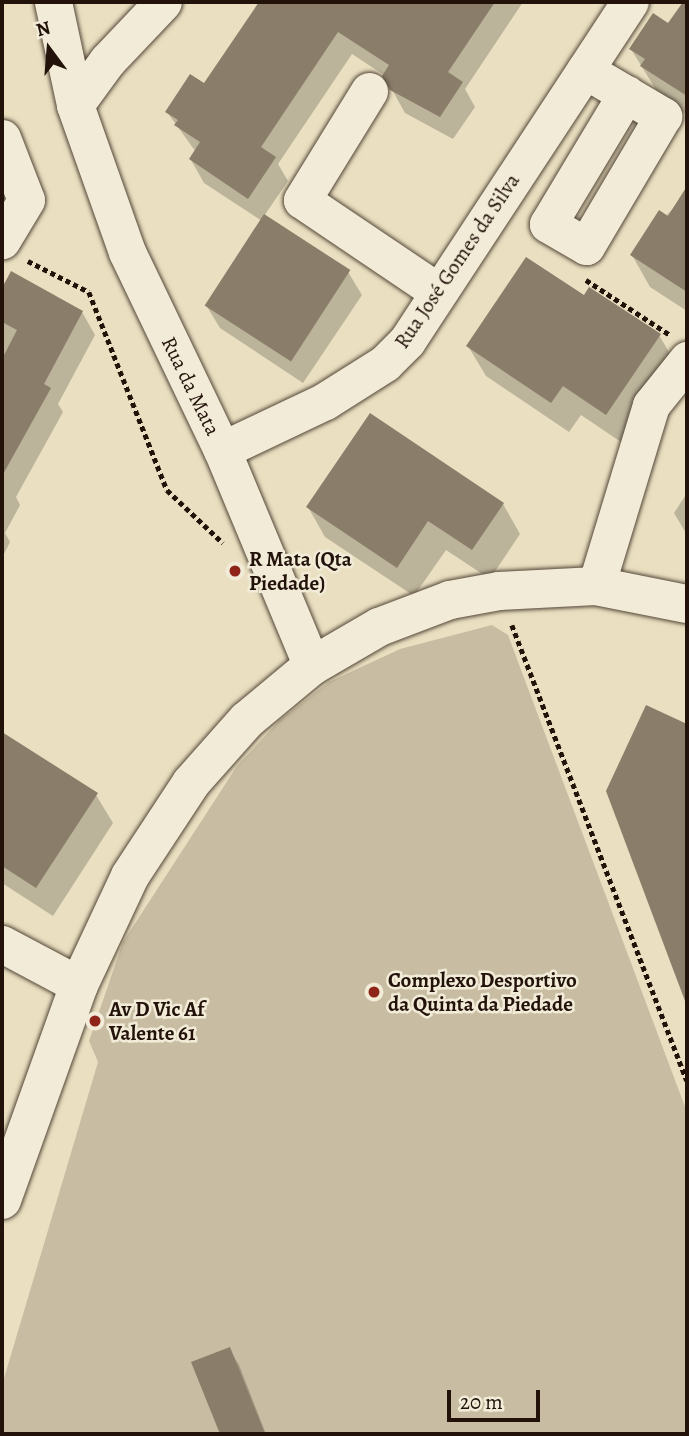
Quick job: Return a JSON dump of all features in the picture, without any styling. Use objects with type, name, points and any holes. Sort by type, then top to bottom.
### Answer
[{"type":"street","name":"Rua da Mata","points":[[53,2],[75,104],[127,252],[222,450],[312,666]]},
{"type":"street","points":[[75,104],[107,61],[163,2]]},
{"type":"street","name":"Rua José Gomes da Silva","points":[[222,450],[325,401],[385,363],[407,341],[630,2]]},
{"type":"street","points":[[585,70],[625,94]]},
{"type":"street","points":[[369,91],[302,200],[438,291]]},
{"type":"street","points":[[2,138],[26,200],[8,247]]},
{"type":"street","points":[[596,586],[651,405],[687,360]]},
{"type":"street","points":[[2,1200],[79,985],[130,876],[191,783],[247,720],[312,666],[379,626],[450,600],[499,591],[596,586],[687,604]]},
{"type":"street","points":[[2,944],[79,985]]},
{"type":"path","points":[[8,247],[89,292],[167,490],[229,548]]},
{"type":"path","points":[[587,281],[664,330]]},
{"type":"path","points":[[499,591],[687,1081]]},
{"type":"shaded area","name":"Complexo Desportivo da Quinta da Piedade","points":[[492,625],[508,635],[687,1112],[687,1434],[2,1434],[2,1385],[98,1062],[89,1041],[123,942],[237,766],[280,720],[329,682],[400,649]]},
{"type":"building","points":[[259,2],[495,2],[448,72],[463,82],[440,117],[390,90],[382,76],[389,65],[338,32],[261,147],[276,157],[248,199],[189,159],[200,142],[174,125],[178,120],[165,112],[190,74],[204,83]]},
{"type":"building","points":[[683,2],[687,2],[687,96],[640,66],[645,59],[629,49],[653,13],[668,23]]},
{"type":"building","points":[[687,186],[687,292],[630,255],[659,210],[668,216]]},
{"type":"building","points":[[264,214],[350,270],[291,362],[205,305]]},
{"type":"building","points":[[526,257],[584,295],[589,287],[661,334],[606,415],[563,386],[551,403],[466,346]]},
{"type":"building","points":[[11,271],[83,311],[44,384],[51,388],[2,476],[2,359],[17,330],[2,322],[2,288]]},
{"type":"building","points":[[370,413],[504,503],[472,550],[428,521],[397,568],[306,507]]},
{"type":"building","points":[[646,705],[687,724],[685,1001],[606,791]]},
{"type":"building","points":[[2,732],[98,793],[36,888],[2,866]]},
{"type":"building","points":[[230,1347],[265,1434],[220,1434],[191,1362]]},
{"type":"place","name":"R Mata (Qta Piedade)","points":[[235,571]]},
{"type":"place","name":"Complexo Desportivo da Quinta da Piedade","points":[[374,992]]},
{"type":"place","name":"Av D Vic Af Valente 61","points":[[95,1021]]}]
